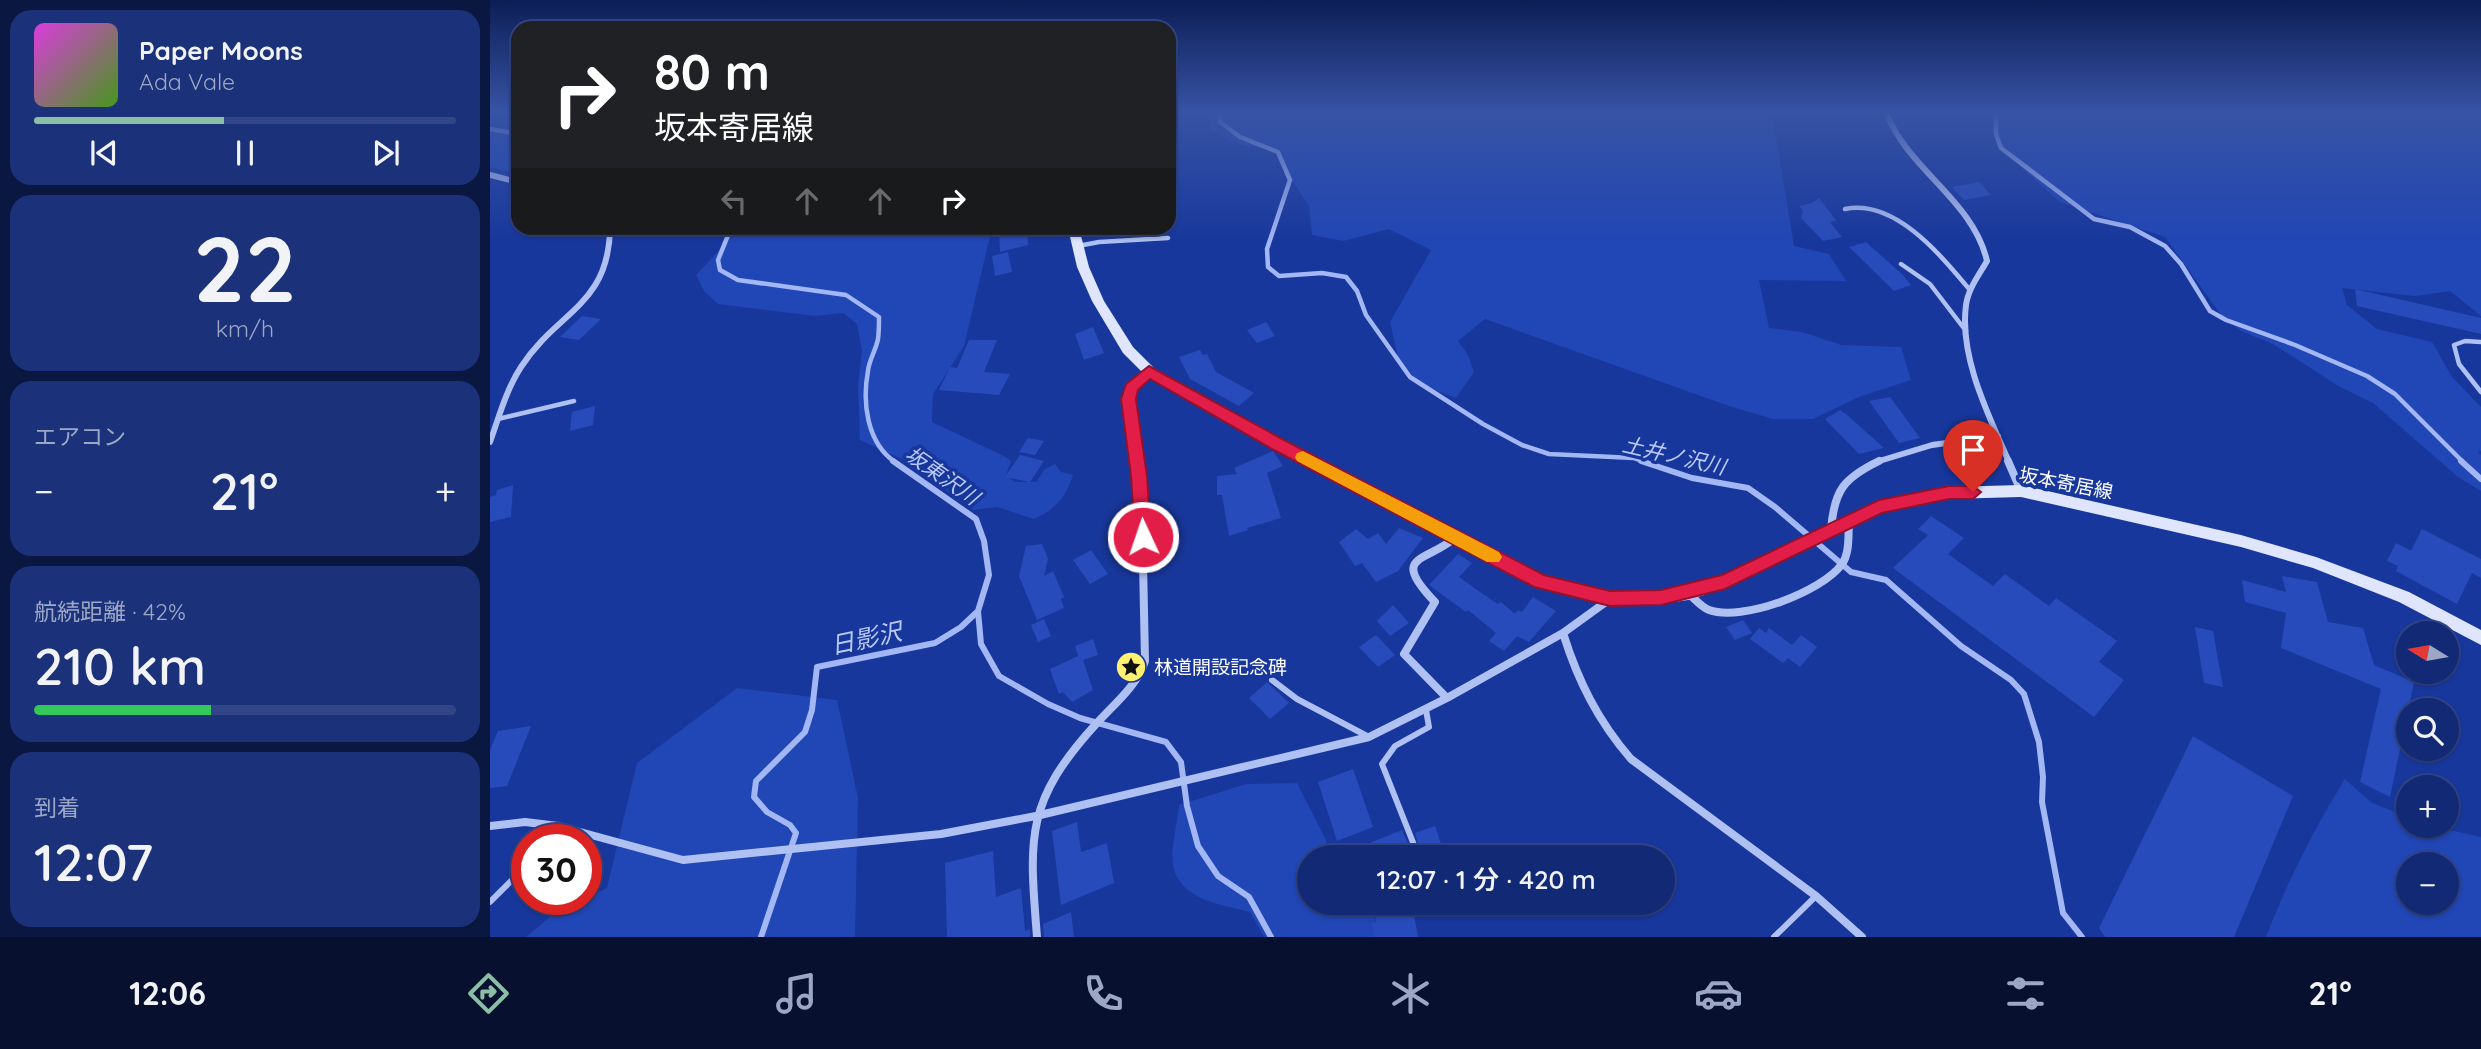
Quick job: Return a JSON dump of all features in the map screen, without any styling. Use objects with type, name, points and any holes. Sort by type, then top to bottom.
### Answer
[{"type":"main road","name":"坂本寄居線","points":[[1075,235],[1083,267],[1109,322],[1139,363],[1149,371],[1278,444],[1540,582],[1610,598],[1661,597],[1688,593],[1725,582],[1879,507],[1949,493],[2021,491],[2241,541],[2316,564],[2404,597],[2481,638]]},
{"type":"street","points":[[1911,156],[1948,195],[1984,241],[1987,261],[1970,290],[1966,307],[1967,345],[1998,436],[2021,491]]},
{"type":"street","points":[[490,176],[511,180]]},
{"type":"street","points":[[490,442],[521,367],[599,285],[608,267],[610,235]]},
{"type":"street","points":[[1037,937],[1034,838],[1036,816],[1046,789],[1061,765],[1140,676],[1145,661],[1142,512],[1129,399],[1131,388],[1149,371]]},
{"type":"street","points":[[1831,530],[1836,497],[1873,464],[1898,453],[1938,443],[1998,436]]},
{"type":"street","points":[[1688,593],[1709,610],[1743,611],[1793,596],[1834,574],[1844,562],[1849,521]]},
{"type":"street","points":[[1447,698],[1404,654],[1435,602],[1416,581],[1413,575],[1414,567],[1422,555],[1446,546],[1456,537]]},
{"type":"street","points":[[602,838],[683,860],[941,834],[1036,816],[1368,737],[1426,710],[1563,633],[1610,598]]},
{"type":"street","points":[[1563,633],[1577,680],[1608,735],[1631,760],[1816,895],[1862,937]]},
{"type":"street","points":[[490,826],[525,822],[538,824]]},
{"type":"lane","points":[[1845,209],[1861,206],[1899,222],[1939,252],[1970,290]]},
{"type":"lane","points":[[1077,246],[1168,238]]},
{"type":"lane","points":[[1901,264],[1927,278],[1943,304],[1966,331]]},
{"type":"lane","points":[[2481,342],[2465,341],[2454,345],[2453,350],[2459,365],[2481,391]]},
{"type":"lane","points":[[498,419],[574,401]]},
{"type":"lane","points":[[1272,680],[1297,699],[1368,737]]},
{"type":"lane","points":[[1414,845],[1382,764],[1385,755],[1395,746],[1429,727],[1426,710]]},
{"type":"lane","points":[[490,902],[511,881]]},
{"type":"lane","points":[[1774,937],[1816,895]]},
{"type":"shaded area","points":[[490,156],[511,156],[511,172],[490,167]]},
{"type":"shaded area","points":[[1283,156],[1779,156],[1794,246],[1829,254],[1846,281],[1759,280],[1769,328],[1802,332],[1841,345],[1901,347],[1911,380],[1859,397],[1813,419],[1773,419],[1729,406],[1485,319],[1458,341],[1467,353],[1474,372],[1456,398],[1419,384],[1398,357],[1390,322],[1431,250],[1389,229],[1343,241],[1312,235],[1309,206],[1292,180]]},
{"type":"shaded area","points":[[2008,156],[2481,156],[2481,316],[2450,291],[2415,296],[2342,288],[2347,305],[2377,329],[2432,342],[2452,377],[2481,407],[2481,451],[2478,452],[2481,455],[2481,491],[2458,477],[2373,403],[2340,387],[2273,344],[2241,331],[2221,315],[2165,237],[2060,202]]},
{"type":"shaded area","points":[[730,235],[990,235],[964,346],[933,394],[932,422],[1011,461],[1006,475],[1015,482],[1036,482],[1045,469],[1055,464],[1061,472],[1073,475],[1059,502],[1034,519],[997,507],[973,510],[904,460],[860,440],[858,385],[862,351],[857,324],[843,313],[815,316],[718,304],[704,291],[696,275],[725,244]]},
{"type":"shaded area","points":[[737,688],[837,700],[858,798],[855,937],[526,937],[552,915],[602,915],[602,890],[607,888],[637,763]]},
{"type":"shaded area","points":[[2345,779],[2372,803],[2396,812],[2396,838],[2459,838],[2459,832],[2481,837],[2481,937],[2266,937],[2312,836]]},
{"type":"shaded area","points":[[1297,783],[1328,845],[1297,845],[1297,915],[1374,915],[1380,937],[1264,937],[1250,912],[1204,899],[1184,887],[1177,878],[1172,860],[1179,805],[1246,784]]},
{"type":"building","points":[[1979,182],[1991,195],[1964,200],[1952,187]]},
{"type":"building","points":[[1819,198],[1836,220],[1830,222],[1842,237],[1823,241],[1801,218],[1803,210],[1799,206]]},
{"type":"building","points":[[999,235],[1027,235],[1028,245],[1000,252]]},
{"type":"building","points":[[1866,242],[1911,285],[1894,291],[1849,247]]},
{"type":"building","points":[[1008,252],[1012,272],[995,276],[992,256]]},
{"type":"building","points":[[2355,289],[2481,318],[2481,334],[2357,306]]},
{"type":"building","points":[[582,316],[601,319],[579,340],[560,337]]},
{"type":"building","points":[[1266,322],[1275,336],[1257,343],[1247,330]]},
{"type":"building","points":[[1093,327],[1104,353],[1084,360],[1075,334]]},
{"type":"building","points":[[969,340],[997,340],[984,372],[1010,374],[999,395],[939,390],[950,367],[957,368]]},
{"type":"building","points":[[1200,350],[1203,355],[1207,354],[1216,372],[1254,393],[1239,406],[1190,379],[1179,357]]},
{"type":"building","points":[[1890,397],[1920,438],[1899,443],[1869,401]]},
{"type":"building","points":[[595,406],[593,425],[570,431],[572,412]]},
{"type":"building","points":[[1840,410],[1884,448],[1859,454],[1825,419]]},
{"type":"building","points":[[1028,438],[1044,441],[1035,455],[1019,452]]},
{"type":"building","points":[[1273,451],[1283,466],[1267,473],[1281,518],[1229,536],[1222,495],[1217,495],[1217,476],[1237,474],[1234,468]]},
{"type":"building","points":[[1020,455],[1044,461],[1030,482],[1005,477]]},
{"type":"building","points":[[513,485],[511,517],[490,522],[490,497],[496,495],[497,490]]},
{"type":"building","points":[[1931,516],[1964,538],[1948,554],[1993,586],[2005,574],[2049,606],[2056,598],[2117,641],[2099,662],[2124,680],[2094,717],[1893,568],[1928,535],[1918,529]]},
{"type":"building","points":[[1399,528],[1423,538],[1398,571],[1376,582],[1362,563],[1355,566],[1339,542],[1356,529],[1368,539],[1378,533],[1386,544]]},
{"type":"building","points":[[2422,529],[2481,559],[2481,578],[2472,573],[2457,604],[2396,571],[2398,566],[2387,561],[2396,543],[2411,551]]},
{"type":"building","points":[[1042,544],[1048,559],[1044,576],[1053,571],[1064,597],[1061,599],[1064,608],[1037,620],[1019,576],[1026,546]]},
{"type":"building","points":[[1091,550],[1108,574],[1090,584],[1073,560]]},
{"type":"building","points":[[1458,554],[1472,563],[1459,577],[1498,604],[1501,602],[1515,614],[1518,610],[1522,612],[1533,597],[1556,611],[1529,642],[1517,636],[1504,651],[1489,641],[1496,633],[1468,610],[1466,612],[1429,585]]},
{"type":"building","points":[[2282,576],[2317,582],[2328,622],[2363,628],[2374,665],[2396,674],[2396,684],[2414,684],[2411,698],[2396,698],[2398,761],[2390,797],[2360,782],[2381,689],[2281,648],[2286,613],[2245,602],[2242,580],[2286,592]]},
{"type":"building","points":[[1393,605],[1409,623],[1390,636],[1377,621]]},
{"type":"building","points":[[1044,619],[1051,636],[1038,642],[1031,625]]},
{"type":"building","points":[[1743,620],[1752,633],[1735,640],[1726,627]]},
{"type":"building","points":[[2195,627],[2213,631],[2223,687],[2204,683]]},
{"type":"building","points":[[1759,628],[1766,633],[1769,628],[1792,645],[1801,635],[1817,647],[1800,667],[1788,658],[1783,663],[1750,639]]},
{"type":"building","points":[[1376,635],[1395,655],[1378,667],[1359,647]]},
{"type":"building","points":[[1093,639],[1098,655],[1083,660],[1093,690],[1072,702],[1063,692],[1059,694],[1050,669],[1078,656],[1075,646]]},
{"type":"building","points":[[1267,682],[1289,703],[1270,719],[1249,698]]},
{"type":"building","points":[[531,726],[507,786],[490,788],[490,750],[498,731]]},
{"type":"building","points":[[2193,736],[2293,796],[2234,937],[2105,937],[2099,928]]},
{"type":"building","points":[[1353,769],[1373,827],[1337,841],[1318,782]]},
{"type":"building","points":[[1077,822],[1081,852],[1107,843],[1114,883],[1061,905],[1052,831]]},
{"type":"building","points":[[1435,826],[1442,845],[1418,845],[1415,833]]},
{"type":"building","points":[[1402,830],[1408,845],[1367,845]]},
{"type":"building","points":[[993,851],[996,897],[1021,888],[1025,931],[1030,929],[1030,937],[947,937],[945,863]]},
{"type":"building","points":[[1071,912],[1074,937],[1044,937],[1043,924]]},
{"type":"building","points":[[1375,915],[1414,915],[1418,937],[1374,937],[1372,923],[1376,922]]},
{"type":"waterway","name":"土井ノ沢川","points":[[1280,156],[1290,180],[1267,249],[1268,267],[1279,276],[1322,273],[1346,277],[1357,291],[1366,315],[1410,377],[1483,424],[1522,445],[1549,454],[1634,458],[1646,462]]},
{"type":"waterway","points":[[2011,156],[2094,219],[2130,227],[2165,246],[2181,264],[2210,311],[2226,320],[2295,345],[2367,376],[2395,394],[2463,462]]},
{"type":"waterway","name":"坂東沢川","points":[[728,235],[718,260],[720,270],[738,280],[846,295],[879,317],[878,339],[866,383],[867,409],[878,444],[895,462]]},
{"type":"waterway","name":"坂東沢川","points":[[893,461],[976,519],[984,541],[989,575],[978,611]]},
{"type":"waterway","name":"土井ノ沢川","points":[[1641,461],[1692,478],[1748,488],[1775,507],[1851,572],[1886,580],[1961,646],[2011,680],[2024,694],[2039,742],[2043,777],[2042,802],[2063,913],[2082,937]]},
{"type":"waterway","points":[[2461,461],[2481,479]]},
{"type":"waterway","name":"日影沢","points":[[761,937],[796,833],[790,825],[767,812],[754,797],[756,781],[805,732],[812,710],[817,667],[935,643],[961,627],[978,611]]},
{"type":"waterway","name":"坂東沢川","points":[[978,611],[981,644],[999,676],[1048,704],[1080,718],[1166,742],[1181,762],[1187,806],[1198,846],[1218,876],[1249,897],[1271,937]]},
{"type":"slow traffic","points":[[1303,457],[1493,557]]},
{"type":"place","name":"林道開設記念碑","points":[[1131,667]]},
{"type":"route","points":[[1143,537],[1139,476],[1129,399],[1131,388],[1149,371],[1278,444],[1540,582],[1610,598],[1661,597],[1688,593],[1725,582],[1879,507],[1949,493],[1973,492]]}]
